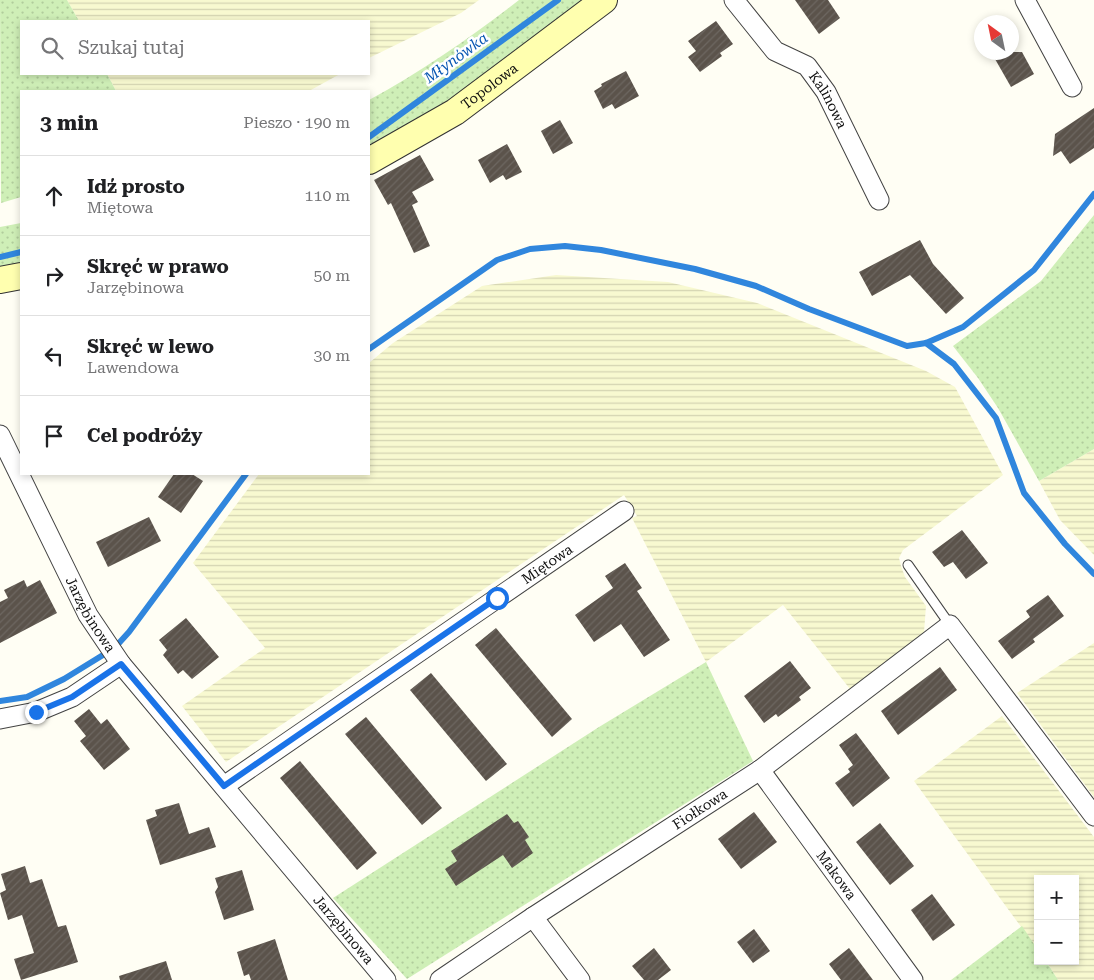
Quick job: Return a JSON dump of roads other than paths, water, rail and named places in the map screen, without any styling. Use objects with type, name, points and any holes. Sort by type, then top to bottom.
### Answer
[{"type":"street","name":"Topolowa","points":[[370,160],[455,112],[604,0]]},
{"type":"street","name":"Kalinowa","points":[[734,0],[775,51],[807,66],[826,92],[879,200]]},
{"type":"street","points":[[1025,0],[1072,87]]},
{"type":"street","points":[[0,280],[20,276]]},
{"type":"street","name":"Jarzębinowa","points":[[0,435],[88,615],[121,664],[386,980]]},
{"type":"street","name":"Miętowa","points":[[224,786],[624,511]]},
{"type":"street","points":[[950,625],[1094,816]]},
{"type":"street","name":"Fiołkowa","points":[[440,980],[533,917],[760,770],[950,625]]},
{"type":"street","points":[[0,719],[36,712],[72,697],[121,664]]},
{"type":"street","name":"Makowa","points":[[760,770],[913,980]]},
{"type":"street","points":[[533,917],[580,980]]},
{"type":"lane","points":[[908,565],[950,625]]},
{"type":"waterway","name":"Młynówka","points":[[370,136],[558,0]]},
{"type":"waterway","points":[[370,348],[497,260],[530,249],[565,246],[601,250],[695,269],[756,286],[809,309],[907,346],[926,343],[963,327],[1034,270],[1094,194]]},
{"type":"waterway","name":"Młynówka","points":[[0,257],[20,252]]},
{"type":"waterway","points":[[926,343],[954,364],[996,418],[1024,493],[1065,544],[1094,574]]},
{"type":"waterway","points":[[119,643],[245,475]]},
{"type":"waterway","points":[[0,701],[27,697],[64,679],[103,655]]}]
